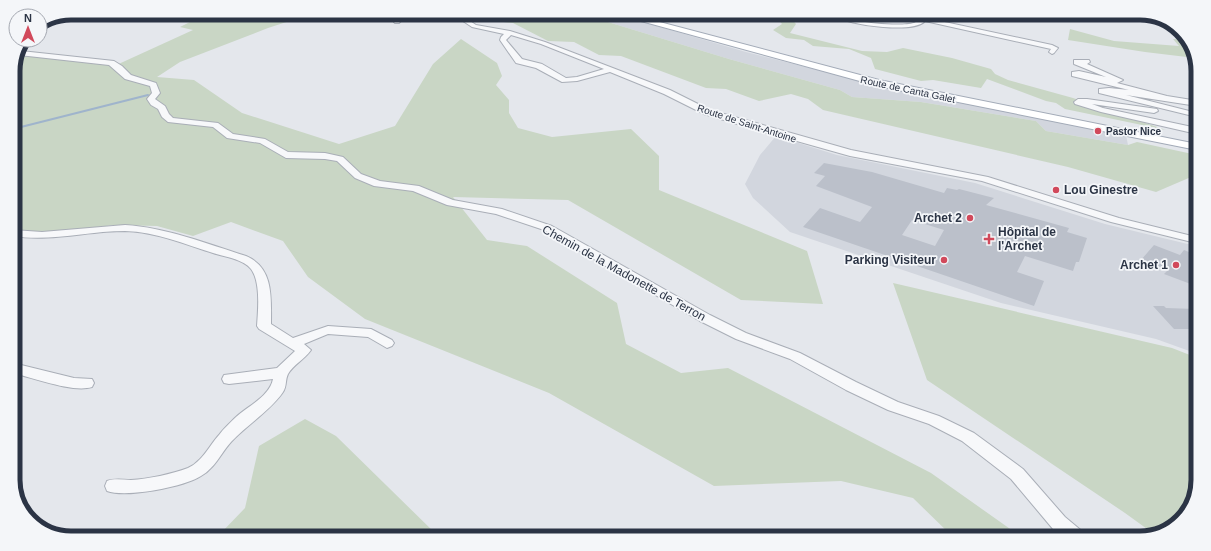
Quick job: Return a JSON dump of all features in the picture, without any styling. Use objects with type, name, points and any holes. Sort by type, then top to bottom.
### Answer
[{"type":"main road","name":"Route de Canta Galet","points":[[642,20],[871,81],[1191,146]]},
{"type":"street","name":"Route de Saint-Antoine","points":[[464,20],[478,28],[510,33],[542,44],[667,92],[708,112],[785,136],[850,153],[968,175],[1049,199],[1111,223],[1191,242]]},
{"type":"street","points":[[850,20],[859,23],[880,25],[914,25],[920,23],[922,20]]},
{"type":"street","points":[[931,20],[1014,40],[1052,46],[1055,48],[1052,52]]},
{"type":"street","points":[[510,33],[503,38],[503,40],[519,61],[539,66],[565,80],[577,79],[610,70]]},
{"type":"street","name":"Chemin de la Madonette de Terron","points":[[23,53],[69,57],[111,63],[119,68],[128,77],[153,85],[156,93],[151,99],[162,108],[165,115],[171,120],[215,125],[230,136],[262,141],[286,155],[325,156],[340,159],[358,176],[378,184],[415,188],[451,203],[498,211],[548,228],[705,318],[741,336],[795,356],[893,406],[934,420],[968,437],[1017,474],[1059,523],[1069,531]]},
{"type":"street","points":[[1086,62],[1077,62],[1119,80],[1113,81],[1078,73],[1075,74],[1167,98]]},
{"type":"street","points":[[1191,103],[1167,98],[1102,90],[1191,113]]},
{"type":"street","points":[[1191,114],[1087,101],[1078,102],[1101,110],[1191,130]]},
{"type":"street","name":"Route de Saint-Antoine","points":[[1091,215],[1191,239]]},
{"type":"street","points":[[20,234],[48,236],[66,235],[110,228],[140,229],[156,232],[246,260],[257,268],[260,274],[263,296],[264,326],[304,350],[282,373],[279,387],[273,395],[243,420],[224,439],[209,460],[195,472],[171,480],[132,487],[113,486]]},
{"type":"street","points":[[293,343],[311,335],[328,330],[371,333],[387,343]]},
{"type":"street","points":[[20,370],[74,382],[87,383]]},
{"type":"street","points":[[229,379],[282,373]]},
{"type":"shaded area","points":[[601,20],[636,20],[746,52],[897,90],[1126,135],[1128,145],[1046,131],[1036,121],[921,102],[852,97],[840,90],[729,59]]},
{"type":"shaded area","name":"Hôpital de l'Archet","points":[[776,136],[837,155],[975,183],[1105,224],[1191,245],[1191,352],[1156,339],[1001,303],[790,232],[753,198],[745,184],[760,155]]},
{"type":"green space","points":[[194,20],[293,20],[180,62],[157,77],[194,80],[242,113],[339,144],[395,126],[433,64],[461,39],[497,63],[502,76],[496,85],[509,100],[509,113],[518,128],[552,137],[631,129],[659,156],[659,190],[807,251],[823,304],[741,300],[568,200],[453,197],[487,240],[527,246],[617,303],[626,344],[681,373],[728,368],[931,473],[1013,531],[947,531],[913,498],[841,481],[714,486],[549,393],[365,319],[308,277],[283,241],[231,222],[193,236],[157,226],[113,225],[65,232],[23,232],[20,230],[20,68],[24,53],[107,64],[112,67],[193,30],[180,27]]},
{"type":"green space","points":[[487,20],[601,20],[729,59],[840,90],[852,97],[921,102],[1036,121],[1046,131],[1128,145],[1137,142],[1191,154],[1191,177],[1156,192],[1068,167],[823,110],[808,99],[791,94],[759,101],[726,89],[706,88],[621,56],[599,55],[574,42],[548,41],[513,23]]},
{"type":"green space","points":[[778,20],[792,20],[796,24],[790,33],[862,51],[887,52],[903,48],[952,58],[991,69],[995,74],[1008,80],[1073,98],[1166,130],[1065,109],[1056,103],[1046,101],[987,79],[981,88],[933,80],[921,81],[875,69],[871,58],[849,49],[813,46],[804,40],[786,38],[773,30],[782,24]]},
{"type":"green space","points":[[1070,29],[1114,41],[1179,46],[1173,39],[1179,39],[1186,48],[1189,57],[1145,52],[1068,40]]},
{"type":"green space","points":[[893,283],[1172,348],[1191,355],[1191,480],[1187,499],[1176,516],[1163,526],[1149,530],[927,380]]},
{"type":"green space","points":[[305,419],[336,436],[433,531],[223,531],[245,508],[259,446]]},
{"type":"building","points":[[824,163],[872,172],[944,193],[947,188],[959,189],[994,198],[986,205],[1069,228],[1067,232],[1087,238],[1079,262],[1076,262],[1073,271],[1025,256],[1017,272],[1044,281],[1034,306],[803,227],[820,208],[860,222],[872,207],[816,186],[825,176],[814,173]],"holes":[[[912,220],[944,230],[935,246],[902,235]]]},
{"type":"building","name":"Archet 1","points":[[1154,245],[1180,255],[1184,250],[1191,253],[1191,284],[1164,274],[1168,270],[1141,260]]},
{"type":"building","name":"Archet 1","points":[[1153,306],[1191,309],[1191,329],[1174,329]]},
{"type":"waterway","points":[[20,127],[148,95]]},
{"type":"place","name":"Pastor Nice","points":[[1098,131]]},
{"type":"place","name":"Lou Ginestre","points":[[1056,190]]},
{"type":"place","name":"Archet 2","points":[[970,218]]},
{"type":"place","name":"Hôpital de l'Archet","points":[[989,239]]},
{"type":"place","name":"Parking Visiteur","points":[[944,260]]},
{"type":"place","name":"Archet 1","points":[[1176,265]]}]
